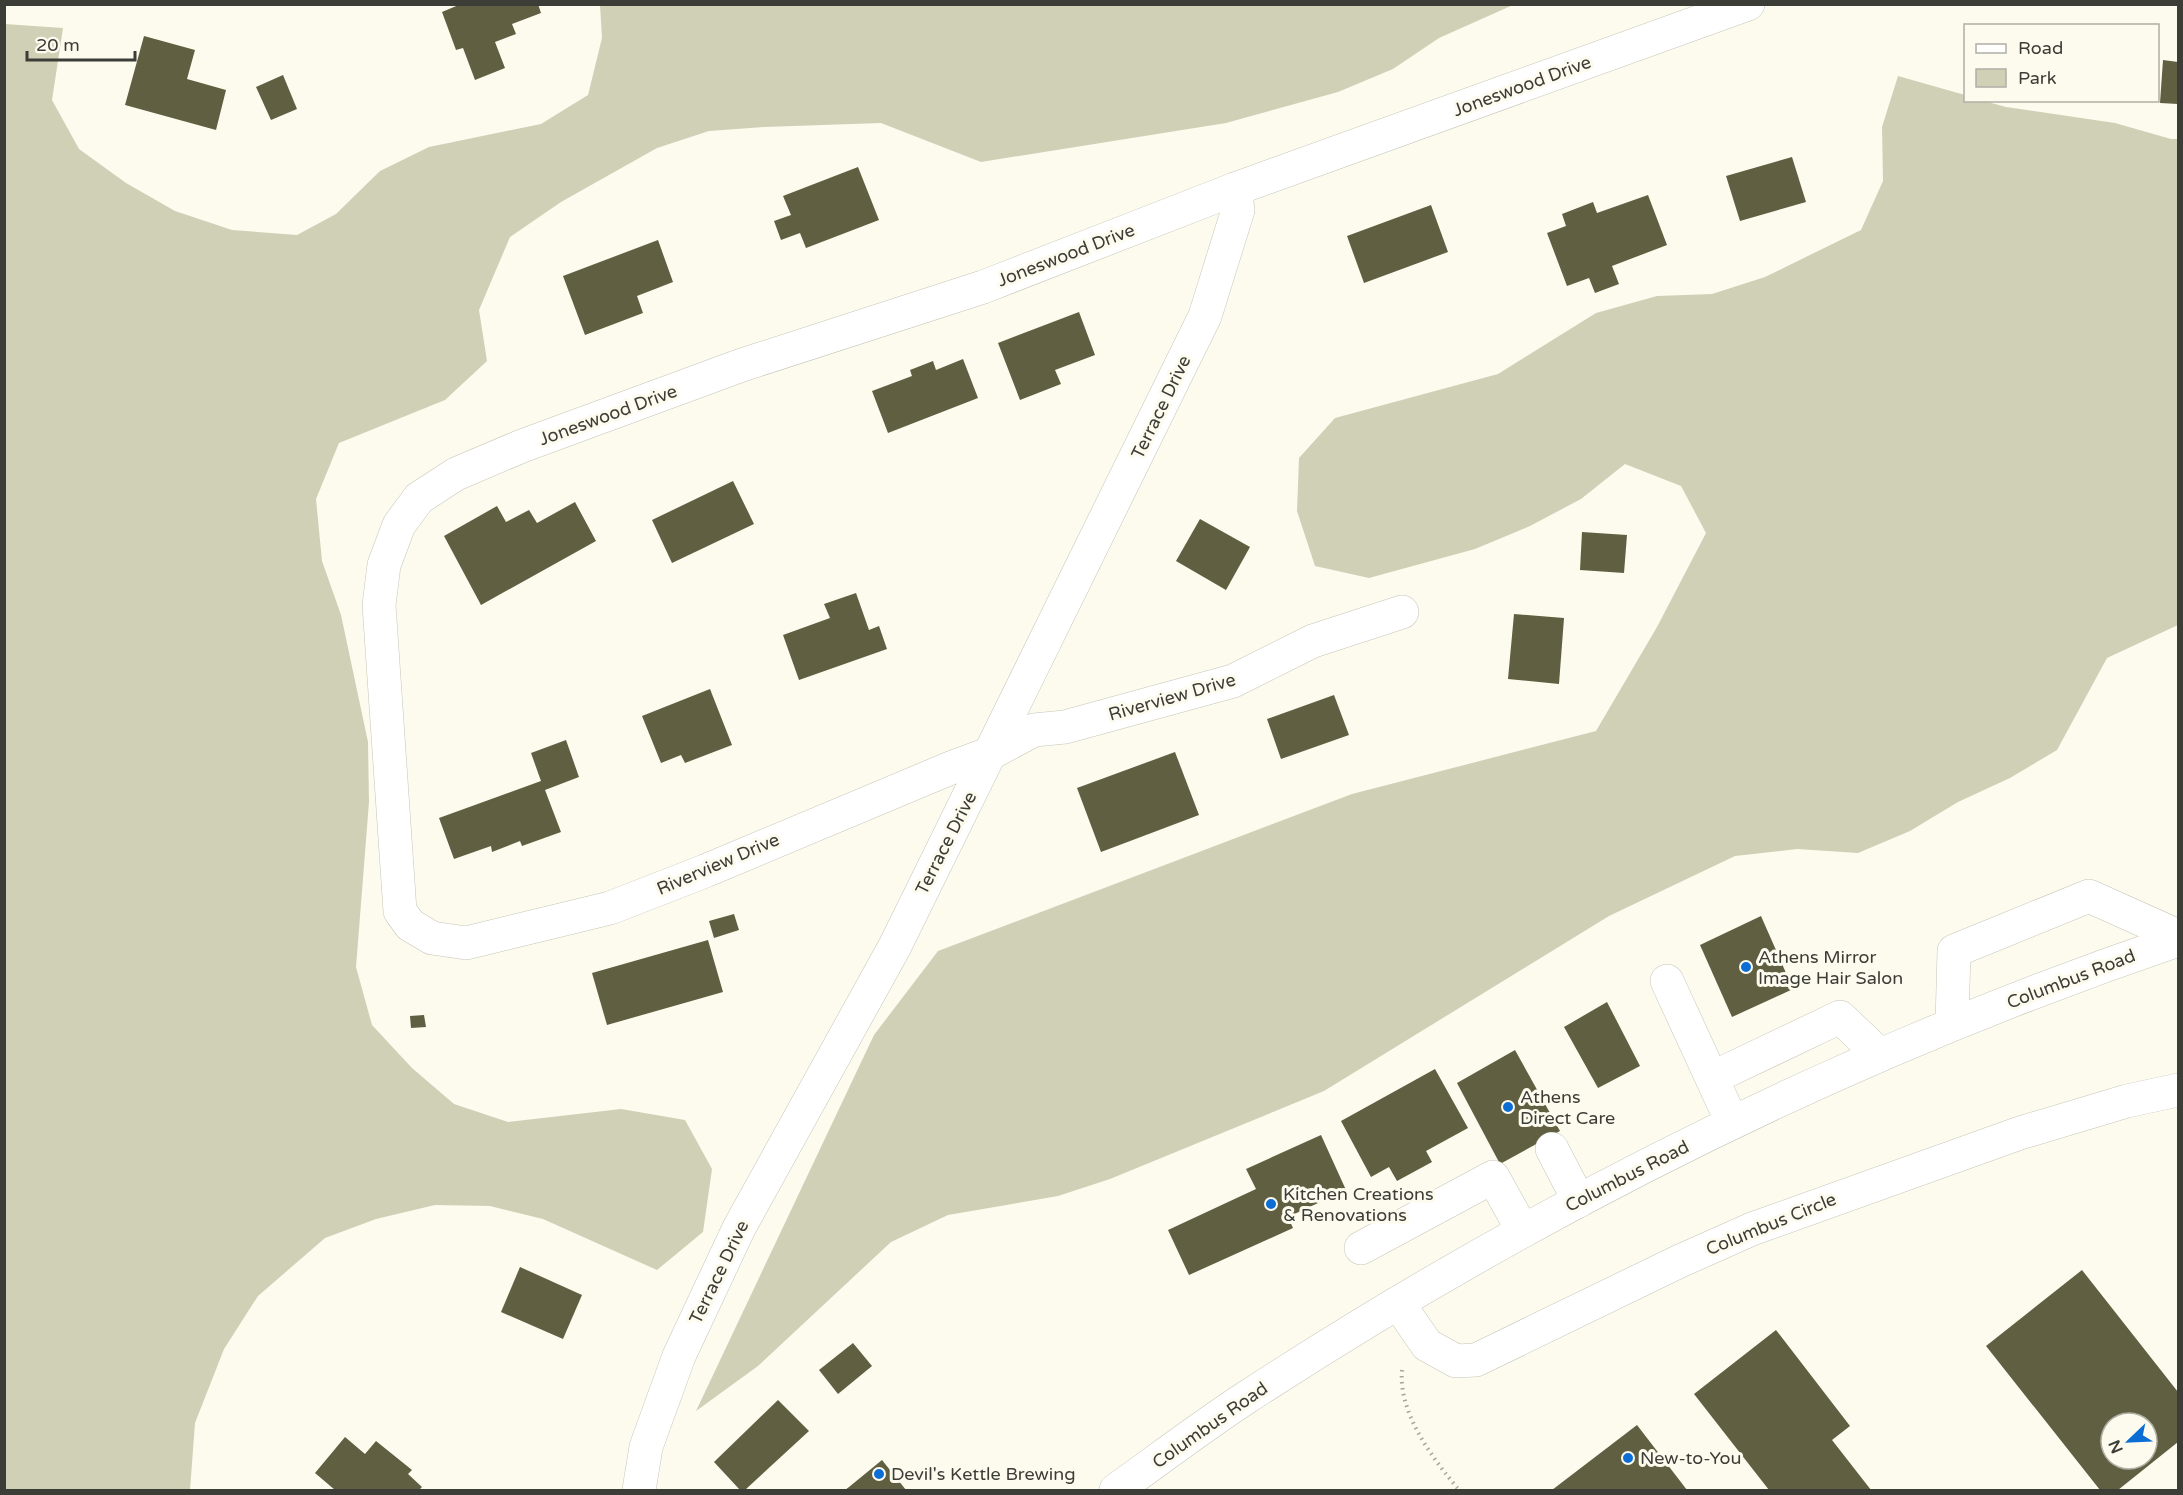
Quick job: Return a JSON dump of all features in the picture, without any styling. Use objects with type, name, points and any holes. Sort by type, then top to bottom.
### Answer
[{"type":"street","name":"Joneswood Drive","points":[[399,525],[419,498],[456,474],[522,446],[742,365],[983,287],[1235,189],[1748,4]]},
{"type":"street","name":"Terrace Drive","points":[[639,1491],[646,1447],[679,1356],[739,1228],[895,946],[1205,316],[1239,210],[1235,189]]},
{"type":"street","name":"Riverview Drive","points":[[399,525],[384,565],[379,605],[400,911],[410,925],[432,938],[466,943],[610,908],[991,753],[1034,730],[1065,727],[1233,681],[1313,641],[1402,612]]},
{"type":"street","points":[[1952,1024],[1954,951],[2089,896],[2178,938]]},
{"type":"street","name":"Columbus Road","points":[[1116,1491],[1242,1401],[1398,1303],[1579,1201],[1732,1122],[1880,1055],[1952,1024],[2178,938]]},
{"type":"street","points":[[1667,981],[1732,1122]]},
{"type":"street","points":[[1712,1078],[1840,1017],[1880,1055]]},
{"type":"street","name":"Columbus Circle","points":[[1398,1303],[1427,1345],[1456,1361],[1476,1360],[1680,1261],[1752,1229],[2020,1133],[2127,1101],[2178,1090]]},
{"type":"street","points":[[1552,1149],[1579,1201]]},
{"type":"street","points":[[1360,1248],[1493,1177],[1523,1231]]},
{"type":"path","points":[[1403,1366],[1402,1381],[1416,1430],[1425,1446],[1459,1491]]},
{"type":"green space","points":[[600,5],[1513,5],[1439,38],[1393,69],[1338,92],[1226,123],[981,162],[881,123],[709,131],[657,148],[561,202],[510,237],[479,310],[487,361],[445,400],[339,443],[316,499],[322,561],[341,615],[368,742],[369,802],[356,967],[372,1025],[412,1068],[454,1104],[508,1122],[621,1109],[685,1120],[712,1169],[703,1232],[657,1270],[543,1219],[490,1206],[435,1205],[376,1219],[325,1238],[258,1296],[224,1349],[195,1423],[190,1490],[5,1490],[5,24],[63,28],[52,100],[79,149],[126,183],[175,211],[232,230],[297,235],[336,214],[380,171],[429,147],[541,124],[588,95],[602,38]]},
{"type":"green space","points":[[1898,76],[1964,95],[1964,102],[1988,102],[2006,107],[2115,123],[2178,139],[2178,625],[2107,658],[2057,750],[2010,778],[1958,802],[1910,831],[1858,853],[1797,849],[1735,856],[1609,916],[1324,1091],[1110,1179],[1058,1196],[948,1215],[891,1242],[758,1366],[696,1411],[874,1035],[938,951],[1352,794],[1596,731],[1657,627],[1706,533],[1681,486],[1625,464],[1581,499],[1530,526],[1475,549],[1369,578],[1315,566],[1297,511],[1299,458],[1335,418],[1498,374],[1596,313],[1657,296],[1712,294],[1765,277],[1861,230],[1883,181],[1882,127]]},
{"type":"building","points":[[461,4],[538,4],[541,13],[512,24],[516,34],[495,42],[505,68],[475,80],[463,48],[456,50],[442,12]]},
{"type":"building","points":[[144,36],[195,50],[187,79],[226,90],[216,130],[125,105]]},
{"type":"building","points":[[2163,60],[2178,62],[2178,104],[2160,103]]},
{"type":"building","points":[[283,75],[297,109],[271,120],[256,87]]},
{"type":"building","points":[[1792,157],[1806,202],[1740,221],[1726,176]]},
{"type":"building","points":[[858,167],[879,220],[806,248],[800,233],[781,240],[774,221],[791,215],[783,196]]},
{"type":"building","points":[[1648,195],[1667,245],[1612,266],[1619,284],[1595,293],[1589,278],[1567,286],[1547,233],[1566,226],[1562,214],[1593,202],[1597,213]]},
{"type":"building","points":[[1431,205],[1448,252],[1364,283],[1347,236]]},
{"type":"building","points":[[658,240],[673,282],[637,296],[643,313],[585,335],[563,276]]},
{"type":"building","points":[[1079,312],[1095,355],[1055,370],[1061,384],[1020,400],[998,343]]},
{"type":"building","points":[[963,359],[978,398],[888,433],[872,391],[912,376],[910,370],[933,361],[936,370]]},
{"type":"building","points":[[733,481],[754,524],[672,563],[652,520]]},
{"type":"building","points":[[575,502],[596,541],[481,605],[444,536],[497,506],[506,522],[529,510],[537,523]]},
{"type":"building","points":[[1200,519],[1250,547],[1226,590],[1176,561]]},
{"type":"building","points":[[1582,532],[1627,535],[1624,573],[1580,570]]},
{"type":"building","points":[[856,593],[869,630],[879,626],[887,649],[799,680],[783,635],[830,618],[824,604]]},
{"type":"building","points":[[1514,614],[1564,618],[1559,684],[1508,679]]},
{"type":"building","points":[[710,689],[732,745],[685,763],[681,755],[661,763],[642,716]]},
{"type":"building","points":[[1334,695],[1349,735],[1281,759],[1267,719]]},
{"type":"building","points":[[566,740],[579,777],[545,790],[561,832],[522,846],[520,841],[492,852],[491,846],[454,859],[439,818],[541,781],[531,753]]},
{"type":"building","points":[[1175,752],[1199,815],[1101,852],[1077,788]]},
{"type":"building","points":[[734,914],[739,930],[714,938],[709,921]]},
{"type":"building","name":"Athens Mirror Image Hair Salon","points":[[1761,916],[1793,989],[1732,1017],[1700,945]]},
{"type":"building","points":[[708,940],[723,992],[607,1025],[592,973]]},
{"type":"building","points":[[1607,1002],[1640,1066],[1598,1088],[1564,1027]]},
{"type":"building","points":[[424,1015],[426,1027],[411,1028],[410,1016]]},
{"type":"building","name":"Athens Direct Care","points":[[1515,1050],[1560,1131],[1500,1164],[1457,1083]]},
{"type":"building","points":[[1435,1069],[1468,1128],[1426,1151],[1432,1162],[1397,1181],[1389,1167],[1371,1177],[1341,1121]]},
{"type":"building","name":"Kitchen Creations & Renovations","points":[[1321,1135],[1346,1190],[1288,1217],[1293,1228],[1189,1275],[1168,1230],[1256,1189],[1246,1169]]},
{"type":"building","points":[[520,1267],[582,1295],[563,1339],[501,1312]]},
{"type":"building","points":[[2082,1270],[2178,1392],[2178,1442],[2159,1457],[2159,1411],[2099,1411],[2099,1471],[2142,1471],[2118,1490],[2100,1490],[1986,1346]]},
{"type":"building","points":[[1776,1330],[1850,1426],[1832,1440],[1871,1490],[1769,1490],[1694,1394]]},
{"type":"building","points":[[853,1343],[872,1366],[838,1394],[819,1370]]},
{"type":"building","points":[[778,1400],[809,1431],[745,1490],[740,1490],[714,1462]]},
{"type":"building","name":"New-to-You","points":[[1637,1425],[1687,1490],[1552,1490]]},
{"type":"building","points":[[345,1437],[365,1454],[376,1441],[412,1470],[408,1474],[422,1487],[419,1490],[335,1490],[315,1473]]},
{"type":"building","name":"Devil's Kettle Brewing","points":[[882,1460],[906,1490],[845,1490],[849,1487]]},
{"type":"place","name":"Athens Mirror Image Hair Salon","points":[[1746,967]]},
{"type":"place","name":"Athens Direct Care","points":[[1508,1107]]},
{"type":"place","name":"Kitchen Creations & Renovations","points":[[1271,1204]]},
{"type":"place","name":"New-to-You","points":[[1628,1458]]},
{"type":"place","name":"Devil's Kettle Brewing","points":[[879,1474]]}]
